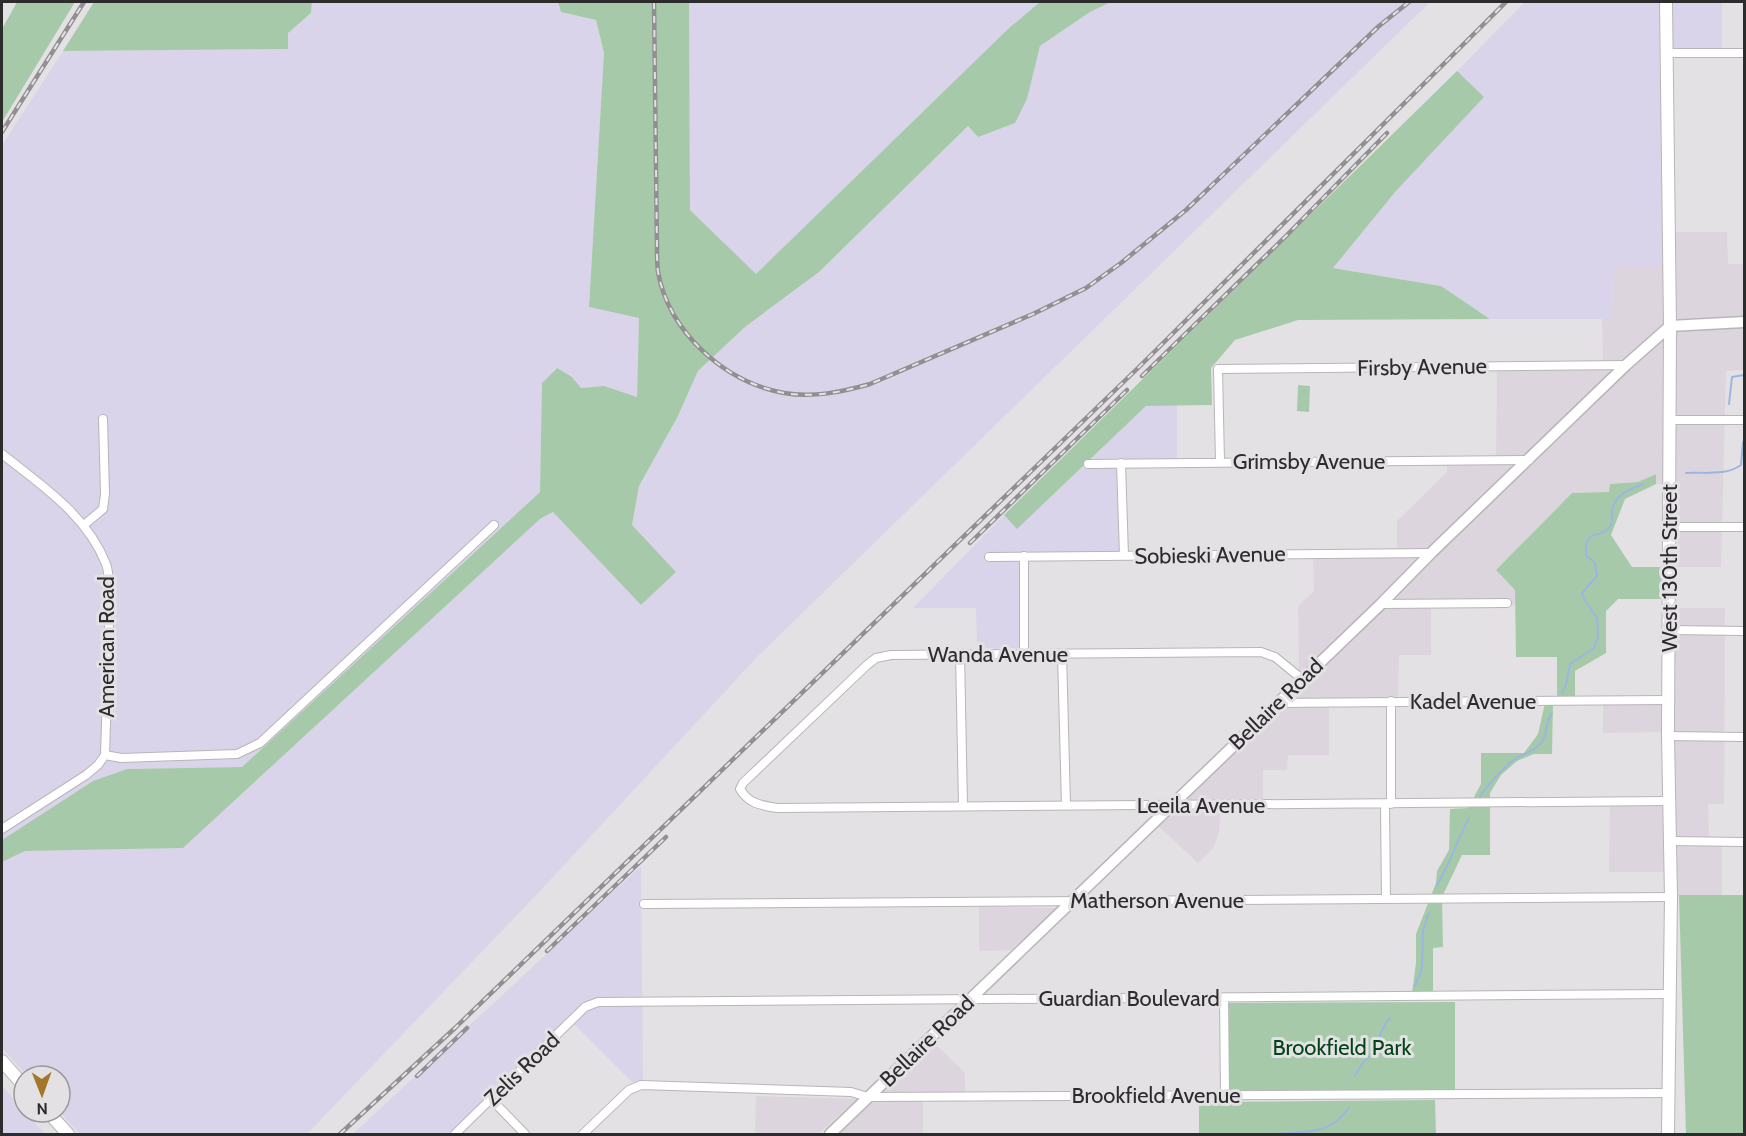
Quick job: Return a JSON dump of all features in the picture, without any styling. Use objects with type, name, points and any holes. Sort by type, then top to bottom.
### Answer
[{"type":"main road","name":"West 130th Street","points":[[1666,2],[1670,326],[1668,736],[1671,897],[1668,1134]]},
{"type":"main road","points":[[2,1060],[12,1072]]},
{"type":"street","points":[[1666,53],[1744,53]]},
{"type":"street","points":[[1670,326],[1744,322]]},
{"type":"street","name":"Bellaire Road","points":[[830,1134],[1626,365],[1670,326]]},
{"type":"street","name":"Firsby Avenue","points":[[1220,462],[1218,369],[1626,365]]},
{"type":"street","points":[[84,525],[103,509],[105,494],[104,418]]},
{"type":"street","points":[[1669,420],[1744,420]]},
{"type":"street","name":"American Road","points":[[2,454],[66,506],[84,525],[106,565],[110,592],[105,755]]},
{"type":"street","name":"Grimsby Avenue","points":[[1088,464],[1529,460]]},
{"type":"street","points":[[1121,463],[1124,556]]},
{"type":"street","points":[[2,829],[86,775],[98,765],[105,755],[121,758],[237,754],[260,743],[494,525]]},
{"type":"street","points":[[1670,527],[1744,527]]},
{"type":"street","name":"Sobieski Avenue","points":[[988,557],[1431,553]]},
{"type":"street","points":[[1024,556],[1024,654]]},
{"type":"street","points":[[1381,604],[1507,603]]},
{"type":"street","points":[[1670,630],[1744,631]]},
{"type":"street","name":"Wanda Avenue","points":[[740,789],[743,783],[867,665],[876,658],[891,655],[1261,652],[1275,657],[1302,679]]},
{"type":"street","points":[[960,653],[963,806]]},
{"type":"street","points":[[1062,653],[1065,805]]},
{"type":"street","name":"Kadel Avenue","points":[[1277,703],[1668,700]]},
{"type":"street","points":[[1386,899],[1391,701]]},
{"type":"street","points":[[1668,736],[1744,736]]},
{"type":"street","name":"Leeila Avenue","points":[[740,789],[747,800],[758,805],[777,807],[1388,805],[1669,801]]},
{"type":"street","points":[[1670,841],[1744,842]]},
{"type":"street","name":"Matherson Avenue","points":[[644,904],[1671,897]]},
{"type":"street","name":"Guardian Boulevard","points":[[590,1004],[601,1002],[971,998],[1669,994]]},
{"type":"street","points":[[1224,998],[1226,1094]]},
{"type":"street","name":"Zelis Road","points":[[455,1134],[590,1004]]},
{"type":"street","name":"Brookfield Avenue","points":[[583,1134],[629,1090],[645,1085],[851,1092],[868,1097],[1669,1093]]},
{"type":"street","points":[[491,1099],[525,1134]]},
{"type":"shaded area","points":[[312,2],[558,2],[561,12],[596,20],[604,54],[589,307],[639,318],[637,397],[604,386],[581,388],[572,377],[556,368],[542,383],[540,492],[242,767],[127,769],[93,781],[2,840],[2,145],[63,51],[288,49],[288,33],[311,13]]},
{"type":"shaded area","points":[[689,2],[1040,2],[1009,28],[756,275],[690,210]]},
{"type":"shaded area","points":[[1111,2],[1430,2],[757,657],[541,890],[307,1134],[80,1134],[71,1124],[72,1064],[16,1064],[2,1048],[2,862],[25,851],[183,848],[540,519],[554,512],[641,605],[675,572],[632,525],[639,486],[677,418],[698,371],[745,327],[819,272],[968,126],[1027,99],[1040,46],[1090,12]]},
{"type":"shaded area","points":[[1525,2],[1722,2],[1722,50],[1662,50],[1665,266],[1613,267],[1612,319],[1490,319],[1441,286],[1333,268],[1396,191],[1483,97],[1457,71]]},
{"type":"shaded area","points":[[1664,232],[1727,232],[1728,264],[1744,264],[1744,370],[1726,371],[1721,567],[1662,567],[1662,484],[1656,484],[1655,474],[1638,482],[1610,484],[1609,492],[1572,493],[1496,570],[1515,590],[1515,606],[1431,607],[1431,655],[1399,655],[1398,703],[1329,703],[1329,755],[1288,755],[1287,770],[1263,770],[1263,806],[1221,806],[1219,833],[1213,848],[1198,863],[1151,819],[1302,675],[1299,672],[1298,606],[1314,591],[1313,553],[1397,551],[1397,521],[1447,472],[1447,458],[1496,458],[1497,365],[1603,363],[1602,319],[1612,319],[1613,267]]},
{"type":"shaded area","points":[[1177,405],[1177,466],[1119,466],[1122,558],[1027,559],[1027,648],[977,649],[976,608],[913,608],[1004,515],[1018,528],[1146,406]]},
{"type":"shaded area","points":[[1671,608],[1725,608],[1724,804],[1708,804],[1709,838],[1722,838],[1722,895],[1673,896],[1672,872],[1609,872],[1610,801],[1666,799],[1665,732],[1603,733],[1603,703],[1671,702]]},
{"type":"shaded area","points":[[641,866],[643,1081],[632,1082],[573,1023],[460,1134],[353,1134]]},
{"type":"shaded area","points":[[979,907],[1056,908],[1011,950],[979,951]]},
{"type":"shaded area","points":[[933,1042],[965,1073],[965,1093],[923,1094],[923,1134],[836,1134]]},
{"type":"shaded area","points":[[2,1085],[12,1097],[12,1124],[35,1124],[45,1134],[2,1134]]},
{"type":"shaded area","points":[[756,1096],[857,1099],[818,1134],[755,1134]]},
{"type":"green space","points":[[17,2],[75,2],[2,122],[2,29]]},
{"type":"green space","points":[[94,2],[312,2],[311,13],[288,33],[288,49],[63,51]]},
{"type":"green space","points":[[558,2],[689,2],[690,210],[756,274],[1009,28],[1040,2],[1111,2],[1090,12],[1040,46],[1027,99],[1015,123],[978,137],[968,126],[819,272],[745,327],[698,371],[677,418],[639,486],[632,525],[676,572],[641,605],[553,512],[540,519],[183,848],[25,851],[2,862],[2,840],[93,781],[127,769],[242,767],[540,492],[542,383],[557,368],[572,377],[581,388],[604,386],[637,397],[639,318],[589,307],[604,53],[596,20],[561,12]]},
{"type":"green space","points":[[1457,71],[1484,97],[1396,191],[1333,268],[1441,286],[1490,319],[1298,320],[1235,340],[1211,368],[1212,405],[1146,406],[1017,529],[1004,515]]},
{"type":"green space","points":[[1298,385],[1310,386],[1309,412],[1297,411]]},
{"type":"green space","points":[[1656,474],[1656,484],[1625,499],[1611,535],[1632,567],[1662,567],[1662,599],[1618,599],[1606,611],[1606,653],[1575,671],[1575,699],[1557,699],[1557,657],[1516,657],[1515,590],[1496,570],[1572,493],[1609,492],[1610,484],[1638,482]]},
{"type":"green space","points":[[1545,703],[1553,703],[1552,754],[1534,754],[1517,761],[1501,775],[1490,793],[1490,855],[1462,855],[1442,897],[1443,947],[1433,948],[1433,993],[1412,993],[1416,963],[1416,934],[1436,883],[1437,871],[1449,850],[1450,809],[1468,808],[1481,784],[1481,753],[1524,753],[1538,734]]},
{"type":"green space","points":[[1679,895],[1744,895],[1744,1134],[1686,1134]]},
{"type":"green space","name":"Brookfield Park","points":[[1455,1002],[1455,1090],[1229,1092],[1228,1003]]},
{"type":"green space","points":[[1435,1100],[1436,1134],[1199,1134],[1199,1102]]},
{"type":"waterway","points":[[1729,404],[1732,377],[1744,375]]},
{"type":"waterway","points":[[1686,473],[1729,471],[1741,465],[1743,442]]},
{"type":"waterway","points":[[1562,692],[1566,685],[1570,664],[1594,648],[1598,637],[1597,618],[1582,593],[1597,576],[1595,563],[1586,555],[1588,540],[1608,530],[1612,522],[1616,500],[1643,484]]},
{"type":"waterway","points":[[1480,796],[1512,761],[1540,744],[1545,737],[1548,720],[1552,713]]},
{"type":"waterway","points":[[1437,885],[1469,818]]},
{"type":"waterway","points":[[1415,986],[1422,969],[1423,931],[1429,913]]},
{"type":"waterway","points":[[1355,1076],[1375,1048],[1390,1018]]},
{"type":"waterway","points":[[1273,1134],[1325,1128],[1349,1108]]},
{"type":"railway","points":[[2,132],[84,2]]},
{"type":"railway","points":[[654,2],[657,260],[664,294],[687,334],[721,366],[762,387],[784,393],[806,395],[838,392],[870,384],[1033,314],[1086,288],[1121,263],[1186,210],[1379,26],[1409,2]]},
{"type":"railway","points":[[340,1134],[455,1028],[1139,367],[1506,2]]},
{"type":"railway","points":[[1142,376],[1287,235],[1387,133]]},
{"type":"railway","points":[[970,543],[1127,390]]},
{"type":"railway","points":[[547,951],[666,837]]},
{"type":"railway","points":[[417,1076],[467,1028]]}]
